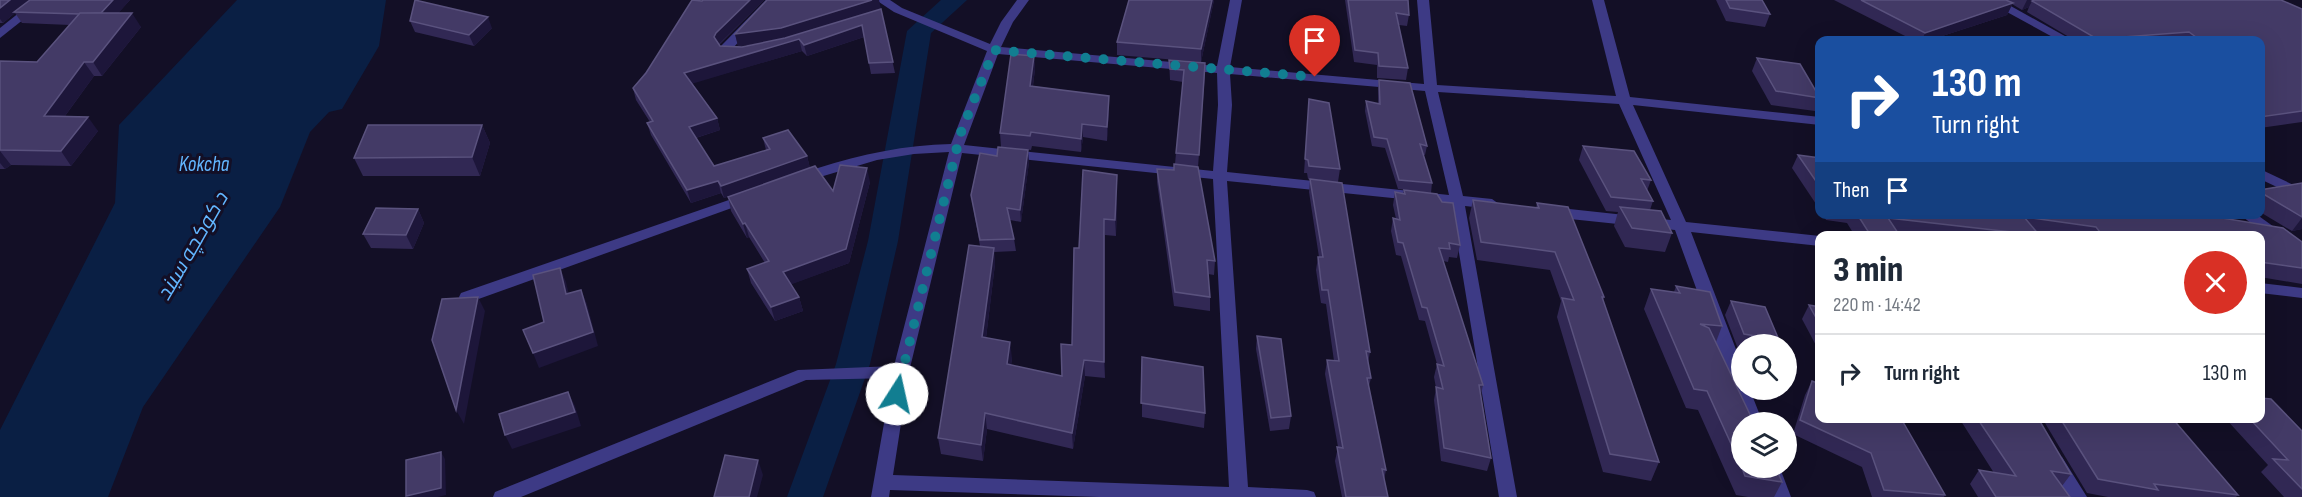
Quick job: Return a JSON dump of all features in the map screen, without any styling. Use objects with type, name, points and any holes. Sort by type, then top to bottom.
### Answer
[{"type":"street","points":[[0,34],[42,0]]},
{"type":"street","points":[[758,50],[737,54],[729,53],[725,48],[772,0]]},
{"type":"street","points":[[882,0],[898,10],[945,27],[994,50],[1431,88],[1624,100],[1815,120]]},
{"type":"street","points":[[1023,0],[1008,22],[994,50],[960,135],[901,372],[881,489],[1307,497]]},
{"type":"street","points":[[1236,0],[1223,69],[1225,105],[1220,177],[1239,496]]},
{"type":"street","points":[[1423,0],[1431,88],[1457,200],[1508,497]]},
{"type":"street","points":[[1598,0],[1624,100],[1681,226],[1731,360]]},
{"type":"street","points":[[1991,0],[2058,36]]},
{"type":"street","points":[[877,16],[898,10]]},
{"type":"street","points":[[783,185],[862,157],[916,148],[957,148],[1502,206]]},
{"type":"street","points":[[2265,175],[2302,195]]},
{"type":"street","points":[[467,297],[760,193]]},
{"type":"street","points":[[1536,210],[1815,240]]},
{"type":"street","points":[[2253,219],[2302,254]]},
{"type":"street","points":[[2265,289],[2302,293]]},
{"type":"street","points":[[502,497],[804,374],[901,372]]},
{"type":"street","points":[[2048,448],[2078,497]]},
{"type":"street","points":[[1775,478],[1782,497]]},
{"type":"water","name":"Kokcha","points":[[237,0],[386,0],[379,46],[342,109],[329,112],[310,132],[280,207],[143,407],[108,497],[0,497],[0,430],[115,203],[119,125]]},
{"type":"building","points":[[0,0],[10,0],[0,8]]},
{"type":"building","points":[[30,0],[113,0],[101,13],[14,12]]},
{"type":"building","points":[[415,0],[488,17],[469,35],[410,21]]},
{"type":"building","points":[[692,0],[750,0],[716,33],[714,37],[720,46],[742,47],[785,38],[881,9],[893,62],[869,63],[862,25],[804,45],[799,39],[684,73],[717,118],[689,127],[714,166],[770,149],[763,138],[788,130],[807,156],[721,186],[718,181],[687,190],[647,123],[653,121],[633,88],[646,73]]},
{"type":"building","points":[[767,0],[872,0],[781,28],[735,34]]},
{"type":"building","points":[[1129,0],[1212,0],[1201,49],[1117,42]]},
{"type":"building","points":[[1348,0],[1408,0],[1409,15],[1396,13],[1408,68],[1379,66],[1378,53],[1355,50]]},
{"type":"building","points":[[1726,0],[1762,0],[1770,14],[1730,8]]},
{"type":"building","points":[[1861,0],[2006,0],[2013,3],[1925,33]]},
{"type":"building","points":[[2281,0],[2302,9],[2302,111],[2265,116],[2265,36],[2194,36],[2189,32],[2136,36],[2092,36],[2032,1]]},
{"type":"building","points":[[80,13],[132,13],[93,62],[84,62],[44,116],[88,117],[61,151],[0,150],[0,61],[37,62]]},
{"type":"building","points":[[1011,54],[1034,56],[1030,86],[1109,96],[1107,127],[1082,124],[1081,139],[1031,132],[1030,136],[1000,133]]},
{"type":"building","points":[[1757,58],[1800,64],[1815,90],[1815,97],[1776,91]]},
{"type":"building","points":[[1169,60],[1205,63],[1199,155],[1176,153],[1184,70],[1170,69]]},
{"type":"building","points":[[1379,80],[1410,83],[1427,146],[1420,144],[1432,183],[1399,180],[1387,139],[1374,137],[1366,101],[1380,104]]},
{"type":"building","points":[[1309,99],[1329,103],[1340,169],[1309,166],[1308,160],[1305,159]]},
{"type":"building","points":[[368,125],[482,125],[472,157],[354,158]]},
{"type":"building","points":[[1583,146],[1634,151],[1651,180],[1641,179],[1653,201],[1611,197]]},
{"type":"building","points":[[998,147],[1028,150],[1020,210],[1007,208],[1014,239],[980,240],[971,195],[980,153],[997,156]]},
{"type":"building","points":[[1798,155],[1815,157],[1815,180]]},
{"type":"building","points":[[1174,164],[1198,167],[1215,261],[1207,260],[1210,297],[1175,292],[1157,169],[1174,170]]},
{"type":"building","points":[[840,165],[867,168],[846,249],[783,272],[799,297],[771,307],[747,269],[769,261],[745,223],[743,224],[728,197],[815,166],[833,191]]},
{"type":"building","points":[[1083,170],[1117,175],[1115,220],[1104,219],[1104,362],[1084,360],[1072,433],[985,413],[981,445],[938,438],[969,245],[994,248],[982,337],[1010,342],[1007,364],[1062,376],[1061,344],[1072,345],[1074,248],[1079,248]]},
{"type":"building","points":[[1310,179],[1342,183],[1370,352],[1366,351],[1371,378],[1367,378],[1386,470],[1382,469],[1388,497],[1346,497],[1337,447],[1343,448],[1327,360],[1339,361],[1328,290],[1322,290],[1318,257],[1323,257]]},
{"type":"building","points":[[2302,183],[2302,217],[2265,195],[2265,189]]},
{"type":"building","points":[[1404,190],[1437,194],[1442,202],[1453,203],[1460,245],[1449,243],[1450,249],[1439,248],[1483,385],[1479,385],[1491,458],[1444,448],[1436,387],[1443,389],[1437,364],[1444,366],[1427,308],[1422,307],[1403,243],[1398,242],[1393,218],[1400,220],[1395,192],[1405,194]]},
{"type":"building","points":[[1473,200],[1539,208],[1537,203],[1568,207],[1604,297],[1602,297],[1659,462],[1610,454],[1562,298],[1574,300],[1555,252],[1481,242]]},
{"type":"building","points":[[1620,207],[1661,211],[1672,233],[1632,228]]},
{"type":"building","points":[[376,208],[418,209],[406,235],[363,234]]},
{"type":"building","points":[[1860,219],[1889,219],[1897,231],[1868,231]]},
{"type":"building","points":[[1897,219],[2026,219],[2036,231],[2002,231]]},
{"type":"building","points":[[2038,219],[2228,219],[2283,228],[2302,242],[2302,268],[2265,263],[2265,231],[2099,231],[2096,227]]},
{"type":"building","points":[[560,268],[566,294],[581,290],[593,332],[533,353],[523,330],[544,322],[533,275]]},
{"type":"building","points":[[1676,286],[1710,292],[1722,326],[1700,324],[1709,328],[1731,374],[1731,400],[1743,400],[1749,412],[1731,412],[1731,444],[1707,391],[1694,389],[1651,289],[1680,293]]},
{"type":"building","points":[[478,297],[456,410],[432,340],[442,299]]},
{"type":"building","points":[[1731,301],[1765,307],[1776,334],[1744,334]]},
{"type":"building","points":[[1809,305],[1815,306],[1815,316]]},
{"type":"building","points":[[1257,336],[1281,339],[1291,416],[1271,418]]},
{"type":"building","points":[[1142,357],[1203,367],[1205,413],[1141,403]]},
{"type":"building","points":[[1812,381],[1815,382],[1815,423],[1904,423],[1945,495],[1884,490],[1871,453],[1800,420]]},
{"type":"building","points":[[568,392],[575,412],[505,435],[499,414]]},
{"type":"building","points":[[2265,398],[2271,399],[2302,431],[2302,489],[2273,459],[2288,460],[2254,423],[2265,423]]},
{"type":"building","points":[[1980,423],[2041,423],[2071,474],[2051,471],[2070,497],[1996,497],[1979,470],[2016,476]]},
{"type":"building","points":[[2063,423],[2176,423],[2238,495],[2154,484],[2158,490],[2098,479]]},
{"type":"building","points":[[441,452],[441,488],[406,496],[406,460]]},
{"type":"building","points":[[725,455],[758,460],[749,497],[714,497]]},
{"type":"building","points":[[1757,478],[1780,478],[1782,482]]},
{"type":"waterway","points":[[805,497],[853,364],[883,241],[919,31],[955,0]]},
{"type":"route","points":[[897,394],[960,135],[994,50],[1315,77]]},
{"type":"water label","name":"د کوکچه سیند","points":[[192,246]]}]
